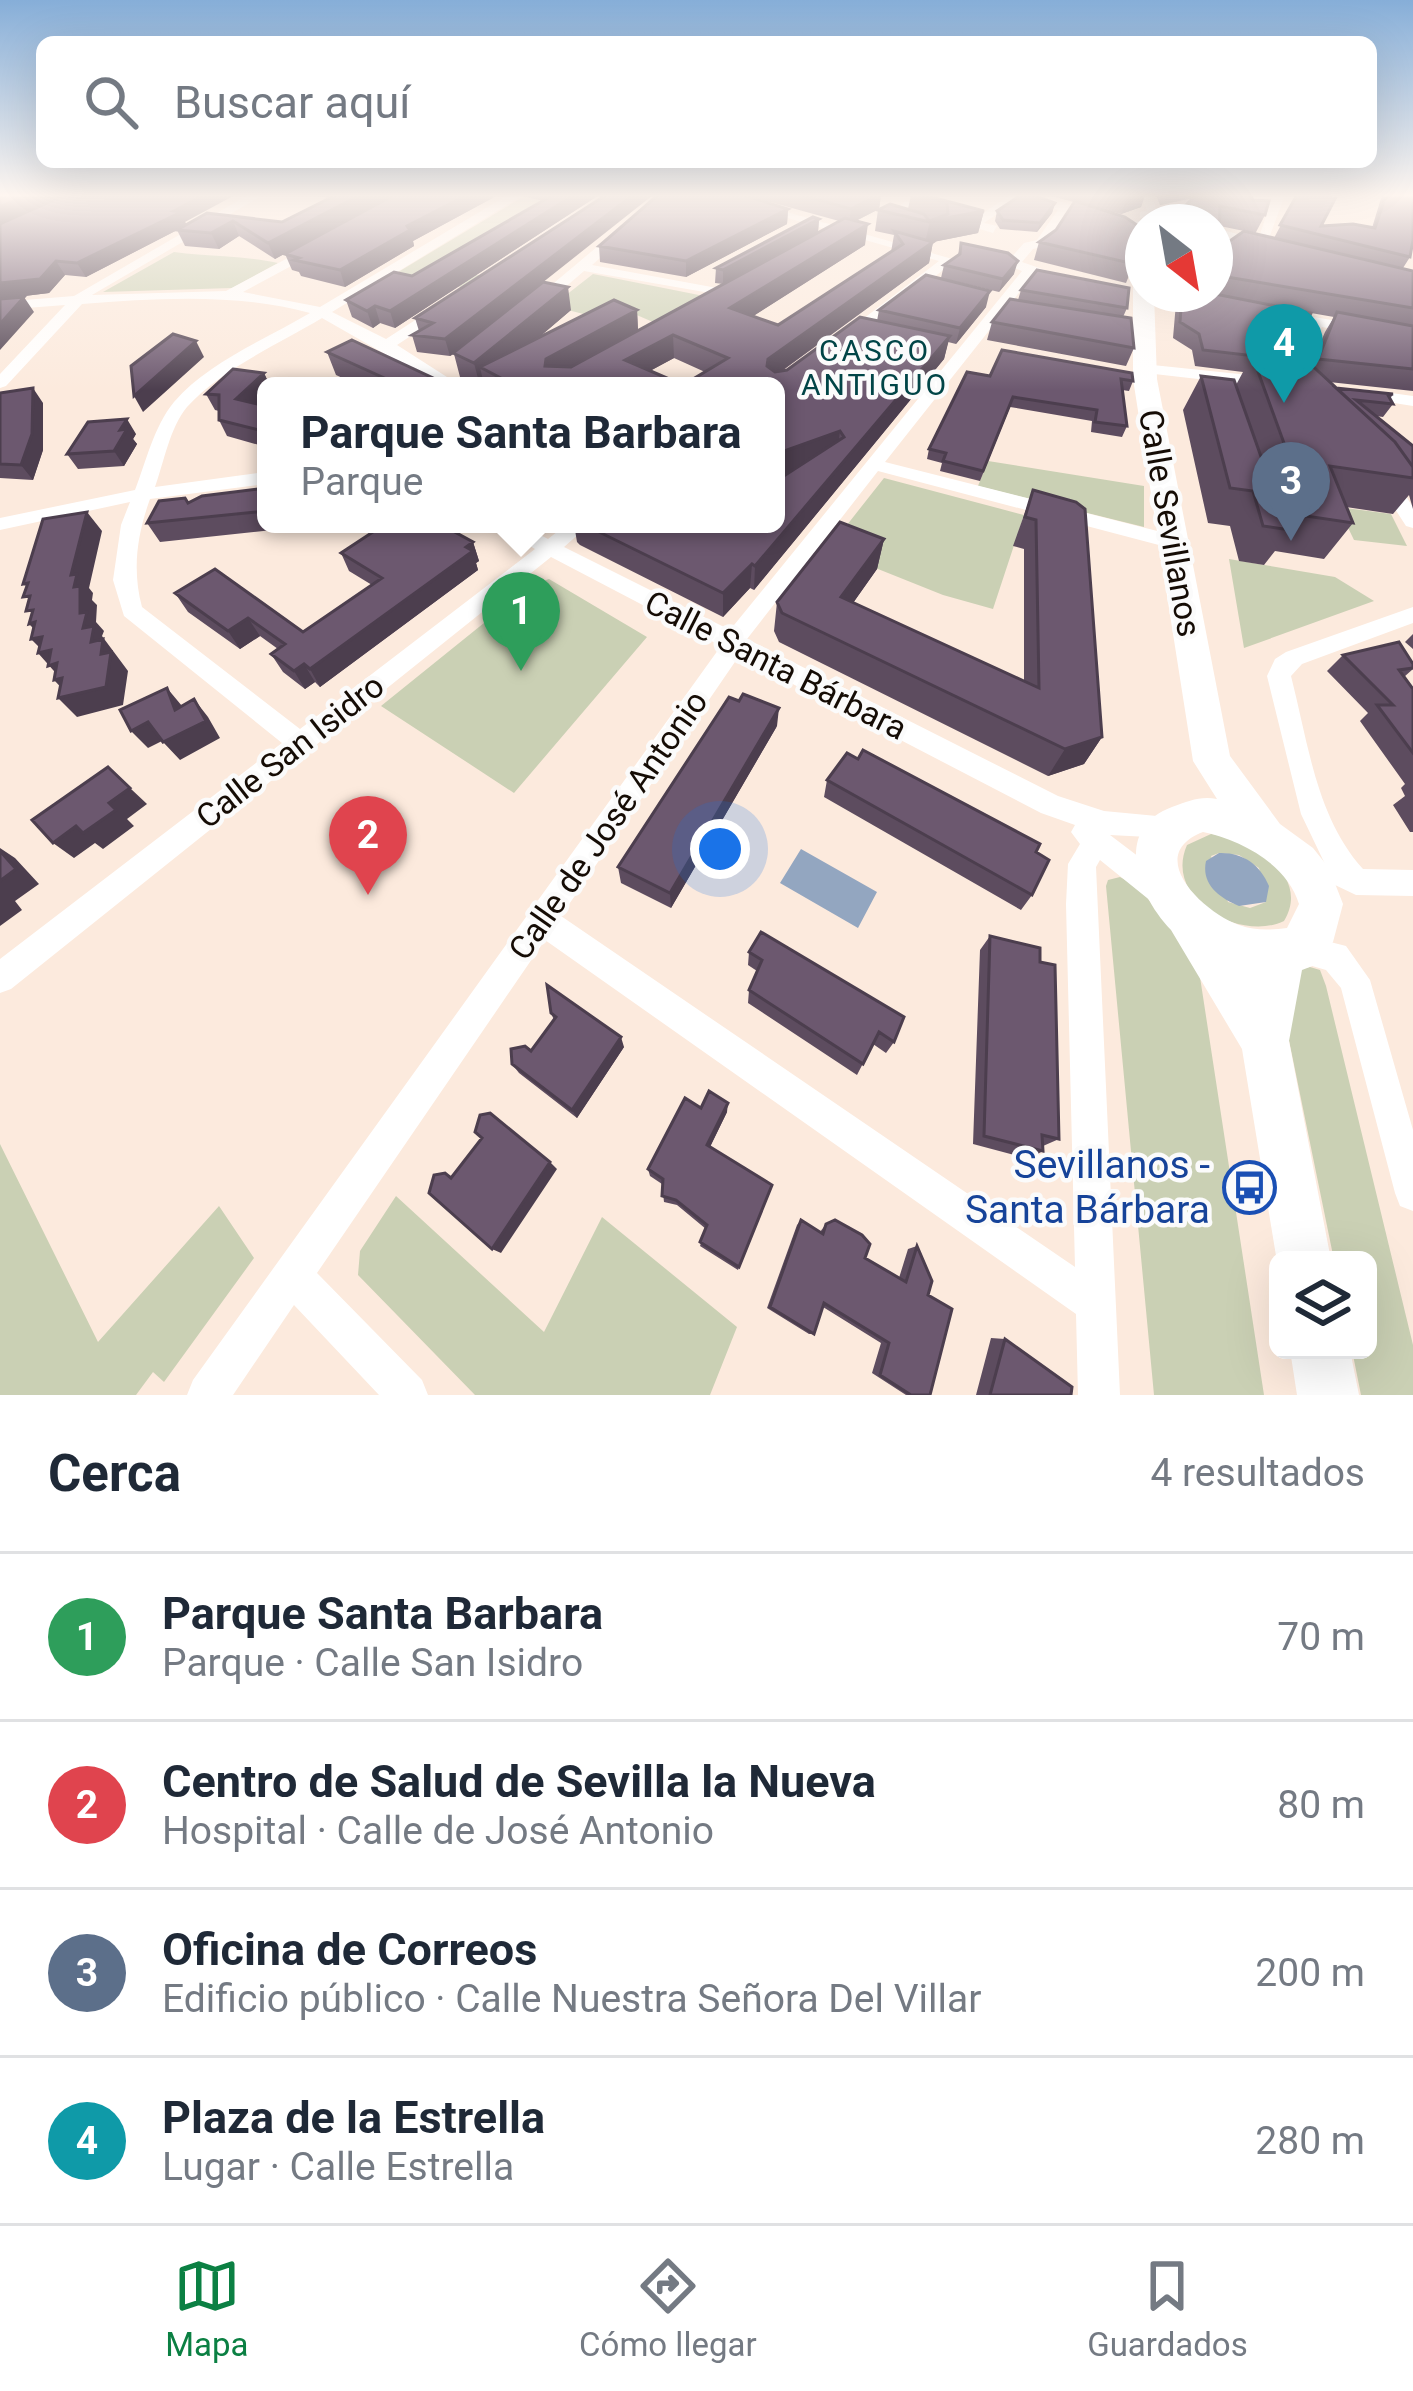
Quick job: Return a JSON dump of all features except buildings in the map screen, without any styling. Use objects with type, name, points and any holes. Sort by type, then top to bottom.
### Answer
[{"type":"main road","name":"Calle Sevillanos","points":[[1135,312],[1136,374],[1174,542],[1212,761],[1311,861]]},
{"type":"main road","points":[[1212,761],[1176,822],[1158,839],[1154,856],[1174,905],[1265,1041]]},
{"type":"main road","points":[[1176,822],[1222,815],[1311,861],[1319,925],[1292,952],[1273,986],[1265,1041],[1301,1251]]},
{"type":"main road","points":[[1174,905],[1231,948],[1259,955],[1292,952]]},
{"type":"main road","points":[[1322,1359],[1328,1395]]},
{"type":"street","points":[[0,383],[77,302],[141,260]]},
{"type":"street","points":[[229,295],[292,260]]},
{"type":"street","points":[[300,743],[132,611],[124,580],[130,525],[181,404],[219,374],[407,260]]},
{"type":"street","points":[[528,311],[590,260]]},
{"type":"street","points":[[827,352],[947,260]]},
{"type":"street","name":"Calle de José Antonio","points":[[208,1395],[736,643],[744,624],[1028,270],[1017,260]]},
{"type":"street","points":[[582,267],[728,294]]},
{"type":"street","points":[[1028,270],[1052,276]]},
{"type":"street","points":[[690,286],[709,276]]},
{"type":"street","points":[[922,282],[943,286]]},
{"type":"street","points":[[711,303],[745,285]]},
{"type":"street","points":[[384,346],[461,296]]},
{"type":"street","points":[[0,306],[267,297],[320,312],[384,346],[428,377]]},
{"type":"street","points":[[1272,314],[1413,339]]},
{"type":"street","points":[[1290,384],[1317,322]]},
{"type":"street","points":[[858,331],[879,336]]},
{"type":"street","points":[[941,350],[991,350]]},
{"type":"street","points":[[446,377],[456,368]]},
{"type":"street","points":[[1136,374],[1217,376],[1290,384],[1307,392]]},
{"type":"street","points":[[1217,376],[1224,398]]},
{"type":"street","points":[[1352,392],[1413,400]]},
{"type":"street","points":[[1364,455],[1413,522]]},
{"type":"street","points":[[872,464],[1174,542]]},
{"type":"street","points":[[0,524],[142,494],[257,479]]},
{"type":"street","name":"Calle Santa Bárbara","points":[[520,533],[1050,805],[1104,823],[1176,822]]},
{"type":"street","name":"Calle San Isidro","points":[[0,978],[567,533]]},
{"type":"street","points":[[1413,615],[1283,664],[1279,676],[1311,861],[1413,883]]},
{"type":"street","name":"Calle Santa Bárbara","points":[[1050,805],[1174,905]]},
{"type":"street","points":[[1097,842],[1082,864],[1081,904],[1099,1395]]},
{"type":"street","points":[[541,920],[1094,1303]]},
{"type":"street","points":[[1292,952],[1335,957],[1354,980],[1413,1193]]},
{"type":"street","points":[[291,1274],[407,1395]]},
{"type":"green space","points":[[160,260],[278,263],[232,288],[103,292]]},
{"type":"green space","points":[[418,260],[472,260],[457,270],[482,276],[465,288],[436,281],[375,286]]},
{"type":"green space","points":[[593,274],[701,297],[653,322],[632,313],[615,322],[552,306]]},
{"type":"green space","points":[[988,461],[1144,486],[1144,527],[978,486]]},
{"type":"green space","points":[[884,478],[1024,515],[993,609],[943,595],[828,549]]},
{"type":"green space","points":[[1338,507],[1391,514],[1407,546],[1354,540]]},
{"type":"green space","points":[[1229,559],[1335,577],[1374,601],[1244,648]]},
{"type":"green space","points":[[549,579],[647,637],[514,793],[381,706],[531,585]]},
{"type":"green space","points":[[1211,834],[1259,851],[1283,874],[1290,889],[1291,904],[1284,921],[1247,926],[1210,911],[1186,883],[1182,865],[1187,845]],"holes":[[[1239,855],[1259,868],[1266,902],[1250,908],[1228,902],[1211,856]]]},
{"type":"green space","points":[[1120,877],[1139,887],[1198,964],[1264,1395],[1154,1395],[1106,886],[1108,880]]},
{"type":"green space","points":[[1299,969],[1320,970],[1326,986],[1413,1345],[1413,1395],[1361,1395],[1354,1359],[1377,1359],[1377,1251],[1332,1251],[1283,1011]]},
{"type":"green space","points":[[0,1144],[98,1342],[219,1206],[254,1258],[164,1382],[153,1372],[136,1395],[0,1395]]},
{"type":"green space","points":[[396,1196],[544,1332],[602,1217],[737,1327],[710,1395],[475,1395],[358,1275],[360,1251]]},
{"type":"water","points":[[801,849],[877,892],[858,928],[780,883]]},
{"type":"water","points":[[1219,853],[1243,857],[1255,866],[1269,886],[1266,902],[1239,906],[1213,889],[1206,877],[1206,861]]},
{"type":"place","name":"Plaza de la Estrella","points":[[1284,403]]},
{"type":"place","name":"Oficina de Correos","points":[[1291,541]]},
{"type":"place","name":"Parque Santa Barbara","points":[[521,671]]},
{"type":"place","name":"Centro de Salud de Sevilla la Nueva","points":[[368,895]]},
{"type":"place","name":"Sevillanos - Santa Bárbara","points":[[1249,1187]]},
{"type":"district","name":"CASCO ANTIGUO","points":[[875,368]]}]
